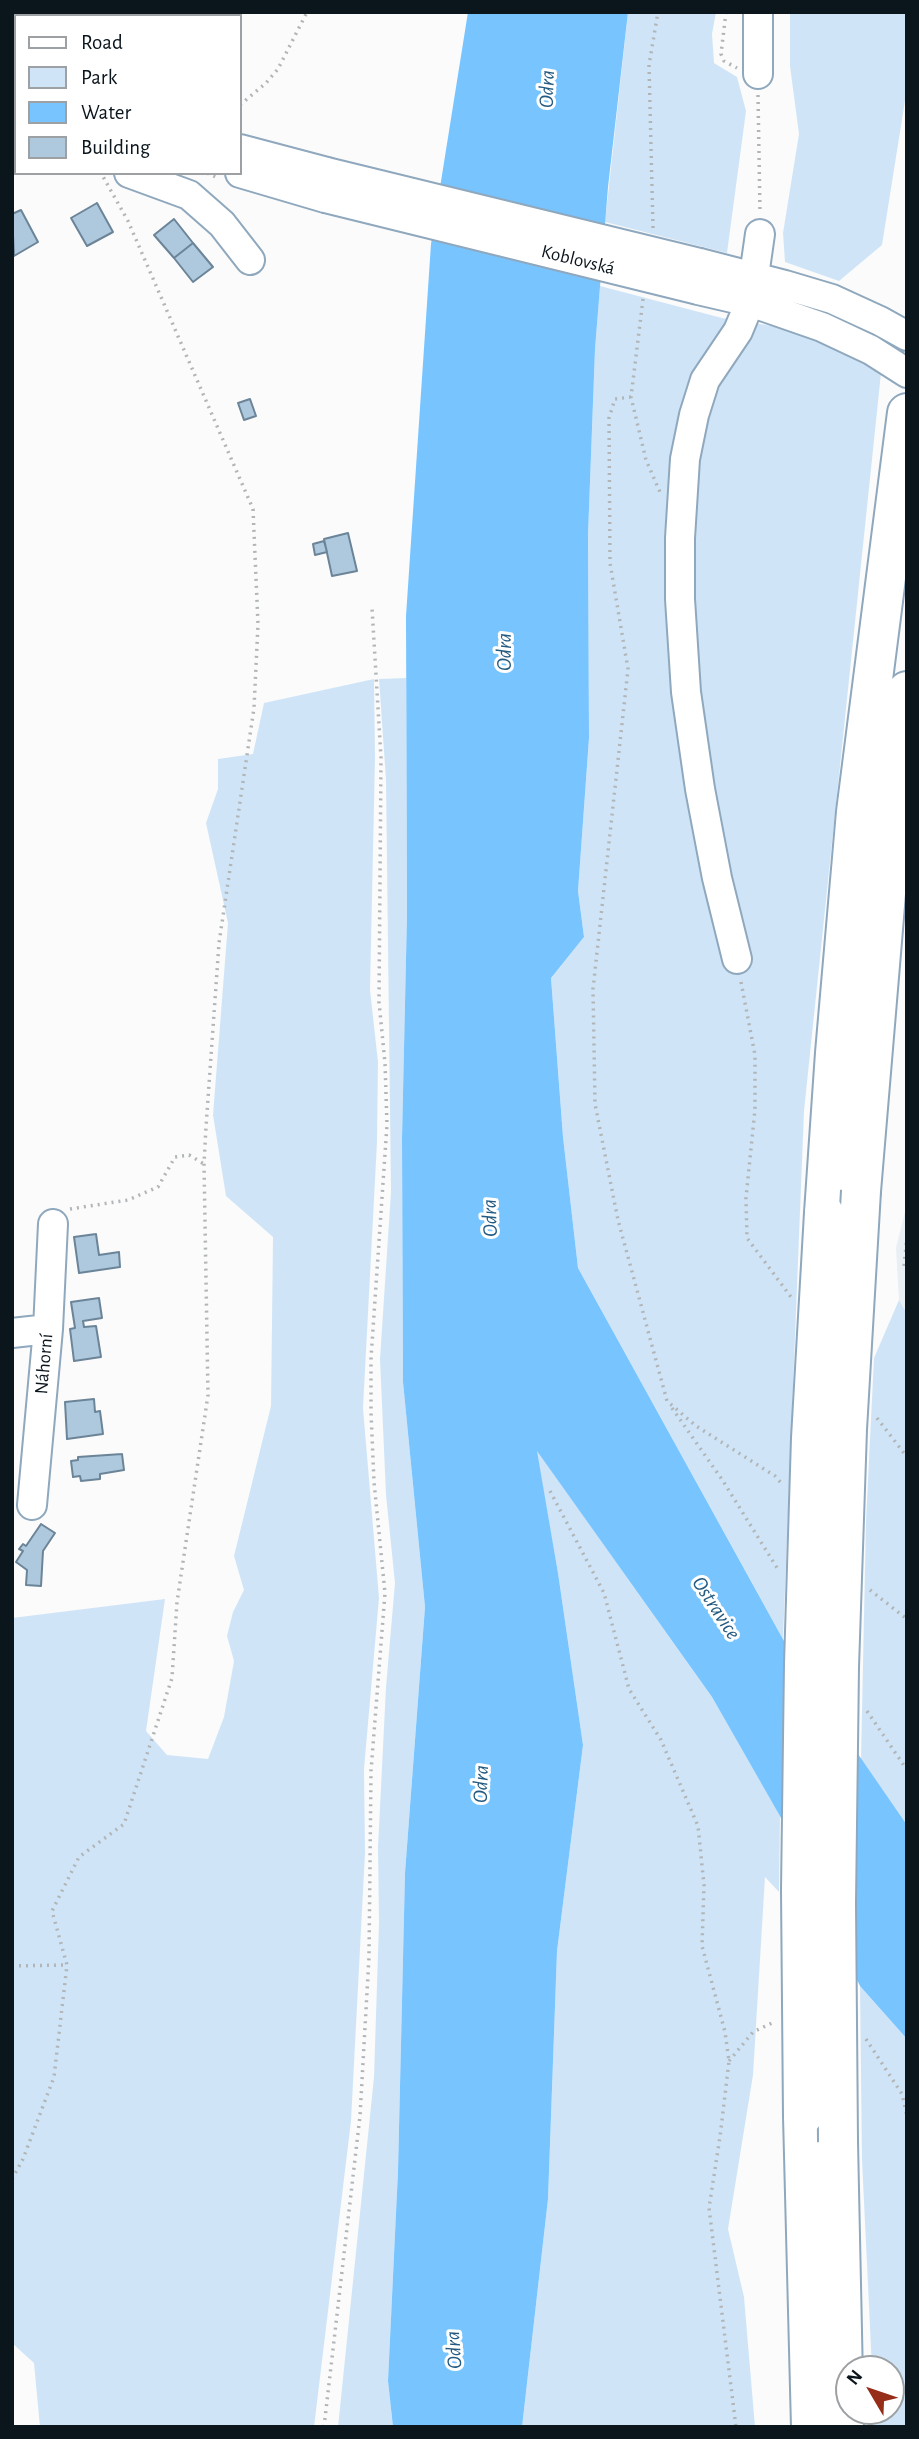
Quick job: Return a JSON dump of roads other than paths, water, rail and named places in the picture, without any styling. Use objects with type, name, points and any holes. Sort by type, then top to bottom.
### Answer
[{"type":"highway","points":[[811,2427],[803,2116],[801,1890],[811,1438],[835,1053],[856,812],[907,413]]},
{"type":"highway","points":[[844,2427],[836,1904],[839,1667],[847,1429],[861,1191],[893,810],[907,691]]},
{"type":"street","points":[[758,12],[758,74]]},
{"type":"street","name":"Koblovská","points":[[242,150],[326,185]]},
{"type":"street","name":"Koblovská","points":[[242,173],[326,185],[781,298],[856,309],[907,336]]},
{"type":"street","points":[[134,175],[189,195],[222,224],[250,260]]},
{"type":"street","points":[[737,959],[717,878],[700,789],[686,692],[680,599],[680,538],[685,458],[694,415],[705,380],[738,331],[752,289],[760,234]]},
{"type":"street","name":"Koblovská","points":[[781,298],[907,373]]},
{"type":"street","name":"Náhorní","points":[[32,1505],[48,1329],[53,1224]]},
{"type":"street","points":[[12,1333],[48,1329]]},
{"type":"water","points":[[468,12],[628,12],[608,187],[595,349],[588,535],[589,738],[578,891],[584,937],[551,978],[563,1137],[578,1268],[800,1670],[907,1825],[907,2039],[860,1986],[780,1816],[712,1697],[537,1451],[583,1745],[557,1951],[548,2199],[522,2427],[393,2427],[388,2381],[398,2171],[405,1873],[425,1607],[403,1382],[402,1138],[407,914],[406,616],[431,244]]},
{"type":"water label","name":"Odra","points":[[547,89]]},
{"type":"water label","name":"Odra","points":[[505,652]]},
{"type":"water label","name":"Odra","points":[[490,1218]]},
{"type":"water label","name":"Ostravice","points":[[716,1608]]},
{"type":"water label","name":"Odra","points":[[481,1784]]},
{"type":"water label","name":"Odra","points":[[454,2350]]}]
